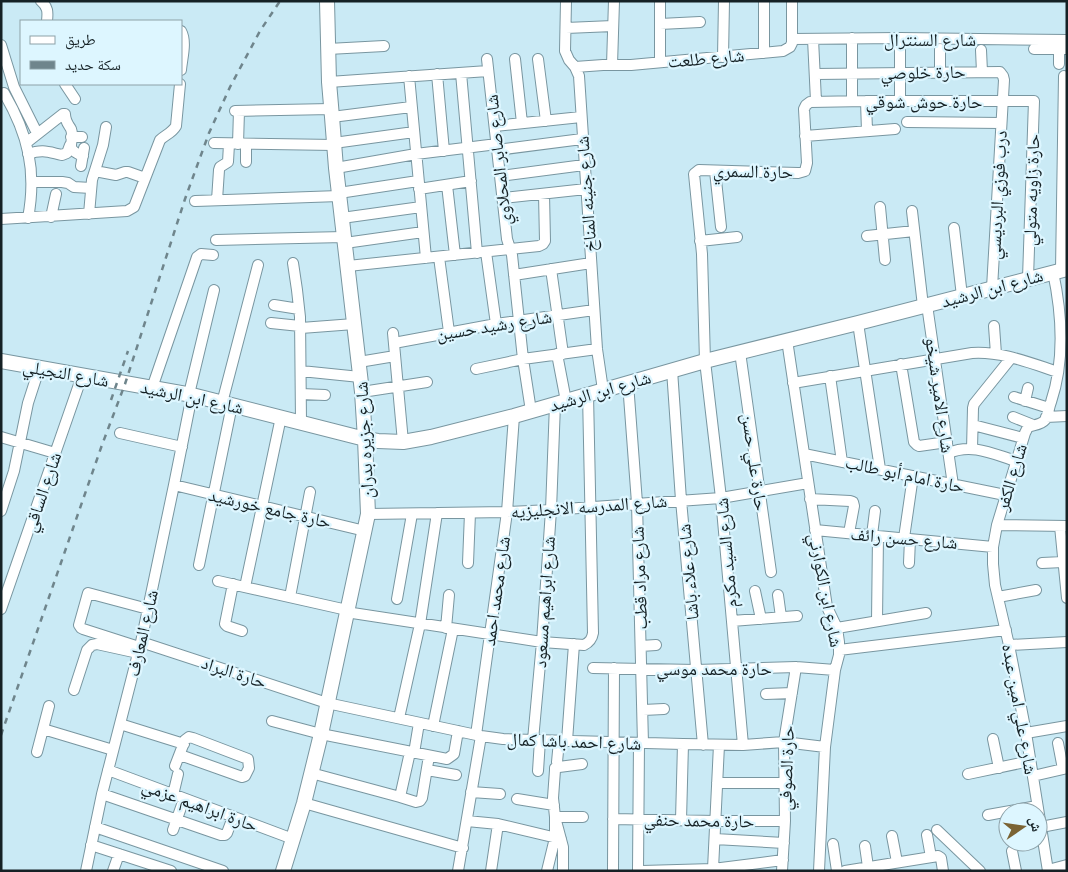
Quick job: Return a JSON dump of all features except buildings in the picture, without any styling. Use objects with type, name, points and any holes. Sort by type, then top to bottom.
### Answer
[{"type":"street","points":[[41,1],[49,11]]},
{"type":"street","name":"شارع جزيره بدران","points":[[283,871],[304,803],[368,514],[362,392],[336,168],[329,82],[327,1]]},
{"type":"street","name":"شارع جنينه المناخ","points":[[566,1],[566,51],[579,76],[594,310],[603,390]]},
{"type":"street","points":[[612,65],[614,1]]},
{"type":"street","points":[[660,1],[660,62]]},
{"type":"street","points":[[723,57],[724,1]]},
{"type":"street","points":[[764,1],[764,53]]},
{"type":"street","points":[[792,1],[793,39]]},
{"type":"street","points":[[660,24],[700,22]]},
{"type":"street","points":[[566,28],[613,26]]},
{"type":"street","points":[[182,32],[184,41],[182,60]]},
{"type":"street","points":[[852,38],[852,101]]},
{"type":"street","points":[[900,38],[900,101]]},
{"type":"street","name":"شارع طلعت","points":[[575,67],[631,65],[764,53],[787,50],[793,39]]},
{"type":"street","name":"شارع السنترال","points":[[793,39],[1067,40]]},
{"type":"street","points":[[813,39],[815,101]]},
{"type":"street","points":[[1,45],[37,133]]},
{"type":"street","points":[[328,48],[384,46]]},
{"type":"street","points":[[1034,49],[1063,49],[1059,64]]},
{"type":"street","points":[[940,50],[940,72]]},
{"type":"street","points":[[981,50],[982,72]]},
{"type":"street","name":"شارع صابر المحلاوي","points":[[487,59],[507,239],[511,249],[523,359],[531,411]]},
{"type":"street","points":[[515,59],[522,123]]},
{"type":"street","points":[[538,59],[546,120]]},
{"type":"street","points":[[329,82],[488,71]]},
{"type":"street","name":"حارة خلوصي","points":[[815,74],[1000,72],[1003,76],[1002,102]]},
{"type":"street","points":[[461,73],[471,181],[482,253],[496,324]]},
{"type":"street","points":[[437,74],[444,151]]},
{"type":"street","points":[[409,76],[426,258]]},
{"type":"street","points":[[1047,412],[1064,345],[1063,317],[1058,297],[1064,76]]},
{"type":"street","points":[[17,84],[2,94],[16,117],[26,143],[32,182],[28,218]]},
{"type":"street","points":[[67,85],[75,99]]},
{"type":"street","points":[[1,219],[127,211],[134,208],[160,140],[164,136],[169,135],[176,126],[180,85]]},
{"type":"street","name":"حارة حوش شوقي","points":[[815,101],[1034,101]]},
{"type":"street","name":"حارة السمري","points":[[705,361],[700,241],[694,174],[699,170],[802,172],[807,167],[804,109],[810,102],[815,101]]},
{"type":"street","points":[[866,101],[867,131]]},
{"type":"street","name":"حارة زاويه متولي","points":[[1028,278],[1034,101]]},
{"type":"street","name":"درب فوزي البرديسي","points":[[992,288],[1002,102]]},
{"type":"street","points":[[246,162],[238,144],[237,111],[332,113],[412,107]]},
{"type":"street","points":[[26,143],[61,114],[65,114],[65,120],[75,140],[73,151],[83,157]]},
{"type":"street","points":[[495,126],[581,116]]},
{"type":"street","points":[[907,122],[1001,123]]},
{"type":"street","points":[[89,214],[91,188],[106,127]]},
{"type":"street","points":[[806,136],[895,129]]},
{"type":"street","points":[[214,143],[334,144],[414,132]]},
{"type":"street","points":[[336,168],[416,154],[582,139]]},
{"type":"street","points":[[28,154],[37,151],[49,151],[62,155],[67,153],[75,140]]},
{"type":"street","points":[[217,200],[220,167],[228,162],[238,144]]},
{"type":"street","points":[[500,176],[584,165]]},
{"type":"street","points":[[95,171],[116,175],[128,172],[145,178]]},
{"type":"street","points":[[715,171],[721,227]]},
{"type":"street","points":[[195,201],[339,194],[419,185],[447,185],[471,181]]},
{"type":"street","points":[[32,182],[62,182],[74,187],[91,188]]},
{"type":"street","points":[[447,185],[455,255]]},
{"type":"street","points":[[503,198],[586,189]]},
{"type":"street","points":[[51,216],[56,194]]},
{"type":"street","points":[[348,266],[539,246],[545,241],[544,194]]},
{"type":"street","points":[[342,218],[421,207]]},
{"type":"street","points":[[880,207],[885,260]]},
{"type":"street","name":"شارع الامير شيخو","points":[[912,211],[953,484]]},
{"type":"street","points":[[954,228],[962,296]]},
{"type":"street","points":[[867,236],[914,231]]},
{"type":"street","points":[[216,240],[344,240],[423,232]]},
{"type":"street","points":[[700,241],[736,237]]},
{"type":"street","points":[[152,388],[197,257],[201,254],[213,255]]},
{"type":"street","points":[[439,257],[449,332]]},
{"type":"street","points":[[514,275],[591,263]]},
{"type":"street","points":[[293,264],[300,327],[301,422]]},
{"type":"street","points":[[199,565],[214,495],[227,404],[258,265]]},
{"type":"street","name":"شارع ابراهيم مسعود","points":[[538,771],[536,740],[560,403],[558,315],[551,269]]},
{"type":"street","name":"شارع ابن الرشيد","points":[[130,385],[191,395],[365,439],[404,442],[514,416],[705,361],[1060,270]]},
{"type":"street","name":"شارع المعارف","points":[[86,871],[102,794],[148,609],[214,290]]},
{"type":"street","points":[[274,305],[299,308]]},
{"type":"street","name":"شارع رشيد حسين","points":[[395,356],[393,338],[449,332],[594,310]]},
{"type":"street","points":[[271,323],[300,327],[354,324]]},
{"type":"street","points":[[858,323],[880,469]]},
{"type":"street","points":[[994,326],[996,354]]},
{"type":"street","name":"شارع ابن الكوارني","points":[[787,340],[827,607],[836,628],[839,642],[839,655],[834,670],[825,747],[819,871]]},
{"type":"street","points":[[476,368],[523,359],[597,349]]},
{"type":"street","name":"حارة علي حسن","points":[[740,352],[771,572]]},
{"type":"street","points":[[793,383],[985,352],[1058,372]]},
{"type":"street","points":[[359,362],[395,356],[404,442]]},
{"type":"street","points":[[972,449],[974,404],[1011,358]]},
{"type":"street","name":"شارع النجيلي","points":[[1,361],[130,385]]},
{"type":"street","name":"شارع السيد مكرم","points":[[705,361],[721,498],[744,745]]},
{"type":"street","points":[[902,364],[915,444],[919,446],[947,442]]},
{"type":"street","points":[[1,511],[14,471],[28,403],[39,368]]},
{"type":"street","name":"شارع علاء باشا","points":[[672,370],[681,500],[703,744]]},
{"type":"street","points":[[301,371],[360,377]]},
{"type":"street","name":"شارع الساقي","points":[[1,609],[4,592],[82,376]]},
{"type":"street","points":[[830,376],[842,462]]},
{"type":"street","points":[[362,392],[427,382]]},
{"type":"street","name":"شارع مراد قطب","points":[[628,383],[637,503],[643,710],[638,819],[638,871]]},
{"type":"street","points":[[1025,400],[1028,388]]},
{"type":"street","points":[[301,394],[325,394]]},
{"type":"street","points":[[218,581],[347,611],[420,624],[542,642],[584,645],[588,643],[592,639],[593,633],[588,394]]},
{"type":"street","points":[[1014,397],[1025,400],[1047,412],[1067,416]]},
{"type":"street","name":"شارع الكفر","points":[[993,547],[1005,495],[1026,430],[1033,425],[1041,423],[1047,412]]},
{"type":"street","name":"شارع محمد احمد","points":[[458,871],[472,792],[507,512],[514,416]]},
{"type":"street","points":[[245,587],[282,417]]},
{"type":"street","points":[[1013,417],[1033,425]]},
{"type":"street","points":[[972,425],[1023,438]]},
{"type":"street","points":[[120,433],[182,447]]},
{"type":"street","points":[[1,437],[55,453]]},
{"type":"street","points":[[949,453],[957,449],[972,449],[1016,461]]},
{"type":"street","name":"حارة امام أبو طالب","points":[[804,454],[1005,495]]},
{"type":"street","points":[[909,563],[907,539],[913,476]]},
{"type":"street","name":"شارع المدرسه الانجليزيه","points":[[368,514],[551,510],[721,498],[808,483]]},
{"type":"street","name":"حارة جامع خورشيد","points":[[174,485],[365,531]]},
{"type":"street","points":[[290,598],[310,492]]},
{"type":"street","points":[[810,499],[853,502],[854,506],[849,533]]},
{"type":"street","points":[[875,511],[878,621]]},
{"type":"street","points":[[399,718],[420,624],[437,513]]},
{"type":"street","points":[[468,563],[470,513]]},
{"type":"street","points":[[397,599],[412,514]]},
{"type":"street","points":[[997,525],[1063,526],[1067,598]]},
{"type":"street","name":"شارع حسن رائف","points":[[815,530],[993,547]]},
{"type":"street","name":"شارع علي امين عبده","points":[[993,547],[993,564],[998,596],[1026,734],[1036,802]]},
{"type":"street","points":[[1042,563],[1064,562]]},
{"type":"street","points":[[233,584],[225,624],[242,631]]},
{"type":"street","points":[[998,596],[1036,590]]},
{"type":"street","points":[[755,591],[761,619]]},
{"type":"street","points":[[139,647],[83,629],[80,625],[88,593],[148,609]]},
{"type":"street","points":[[434,726],[449,628],[449,595]]},
{"type":"street","points":[[778,595],[781,617]]},
{"type":"street","points":[[836,628],[926,613]]},
{"type":"street","points":[[732,621],[797,616]]},
{"type":"street","points":[[839,650],[1006,630]]},
{"type":"street","points":[[1009,645],[1067,642]]},
{"type":"street","points":[[558,762],[563,741],[574,644]]},
{"type":"street","points":[[74,690],[87,650],[92,645],[139,647]]},
{"type":"street","points":[[641,646],[656,645]]},
{"type":"street","name":"حارة البراد","points":[[139,647],[327,704]]},
{"type":"street","name":"حارة محمد موسي","points":[[593,668],[696,670],[796,666],[834,670]]},
{"type":"street","name":"حارة الصوفي","points":[[782,866],[785,821],[784,742],[796,666]]},
{"type":"street","points":[[612,871],[614,668]]},
{"type":"street","points":[[766,694],[792,693]]},
{"type":"street","name":"شارع احمد باشا كمال","points":[[327,704],[478,736],[536,740],[719,745],[784,742],[825,747]]},
{"type":"street","points":[[37,752],[49,706]]},
{"type":"street","points":[[643,710],[664,709]]},
{"type":"street","points":[[272,721],[320,734],[447,759],[454,754],[458,732]]},
{"type":"street","points":[[400,797],[419,723]]},
{"type":"street","points":[[120,724],[184,744]]},
{"type":"street","points":[[1026,734],[1067,726]]},
{"type":"street","points":[[43,729],[113,750]]},
{"type":"street","points":[[172,794],[180,755],[185,740],[189,737],[248,759],[249,768],[245,776],[242,777],[180,755]]},
{"type":"street","points":[[993,739],[998,768]]},
{"type":"street","points":[[1033,776],[1065,769],[1058,743]]},
{"type":"street","points":[[681,820],[682,744]]},
{"type":"street","points":[[708,870],[715,839],[719,745]]},
{"type":"street","points":[[311,773],[416,802],[422,798],[429,756]]},
{"type":"street","points":[[968,774],[1030,761]]},
{"type":"street","points":[[563,871],[554,805],[555,768],[582,764]]},
{"type":"street","name":"حارة ابراهيم عزمي","points":[[108,770],[293,839]]},
{"type":"street","points":[[427,770],[456,776]]},
{"type":"street","points":[[717,783],[784,783]]},
{"type":"street","points":[[472,792],[500,794]]},
{"type":"street","points":[[102,794],[221,835],[227,833],[232,817]]},
{"type":"street","points":[[173,830],[184,799]]},
{"type":"street","points":[[517,799],[554,805]]},
{"type":"street","points":[[304,803],[462,848]]},
{"type":"street","points":[[988,815],[998,813]]},
{"type":"street","points":[[556,817],[584,817]]},
{"type":"street","name":"حارة محمد حنفي","points":[[612,819],[716,822],[785,821]]},
{"type":"street","points":[[467,821],[498,824],[558,838]]},
{"type":"street","points":[[1048,826],[1067,822]]},
{"type":"street","points":[[490,871],[498,824]]},
{"type":"street","points":[[95,827],[222,871]]},
{"type":"street","points":[[937,830],[980,871]]},
{"type":"street","points":[[927,835],[934,856]]},
{"type":"street","points":[[891,866],[892,836]]},
{"type":"street","points":[[547,871],[558,838]]},
{"type":"street","points":[[715,839],[784,843]]},
{"type":"street","points":[[833,844],[837,871]]},
{"type":"street","points":[[91,846],[165,870]]},
{"type":"street","points":[[865,846],[868,867]]},
{"type":"street","points":[[1012,852],[1016,871]]},
{"type":"street","name":"شارع علي امين عبده","points":[[1045,852],[1048,870]]},
{"type":"street","points":[[113,871],[119,854]]},
{"type":"street","points":[[845,871],[891,866],[934,856],[941,858],[943,871]]},
{"type":"street","points":[[1048,870],[1067,865]]},
{"type":"street","points":[[642,871],[782,866]]},
{"type":"railway","points":[[1,735],[125,384],[185,199],[209,133],[230,87],[260,31],[280,1]]},
{"type":"railway","points":[[111,400],[128,351]]}]
